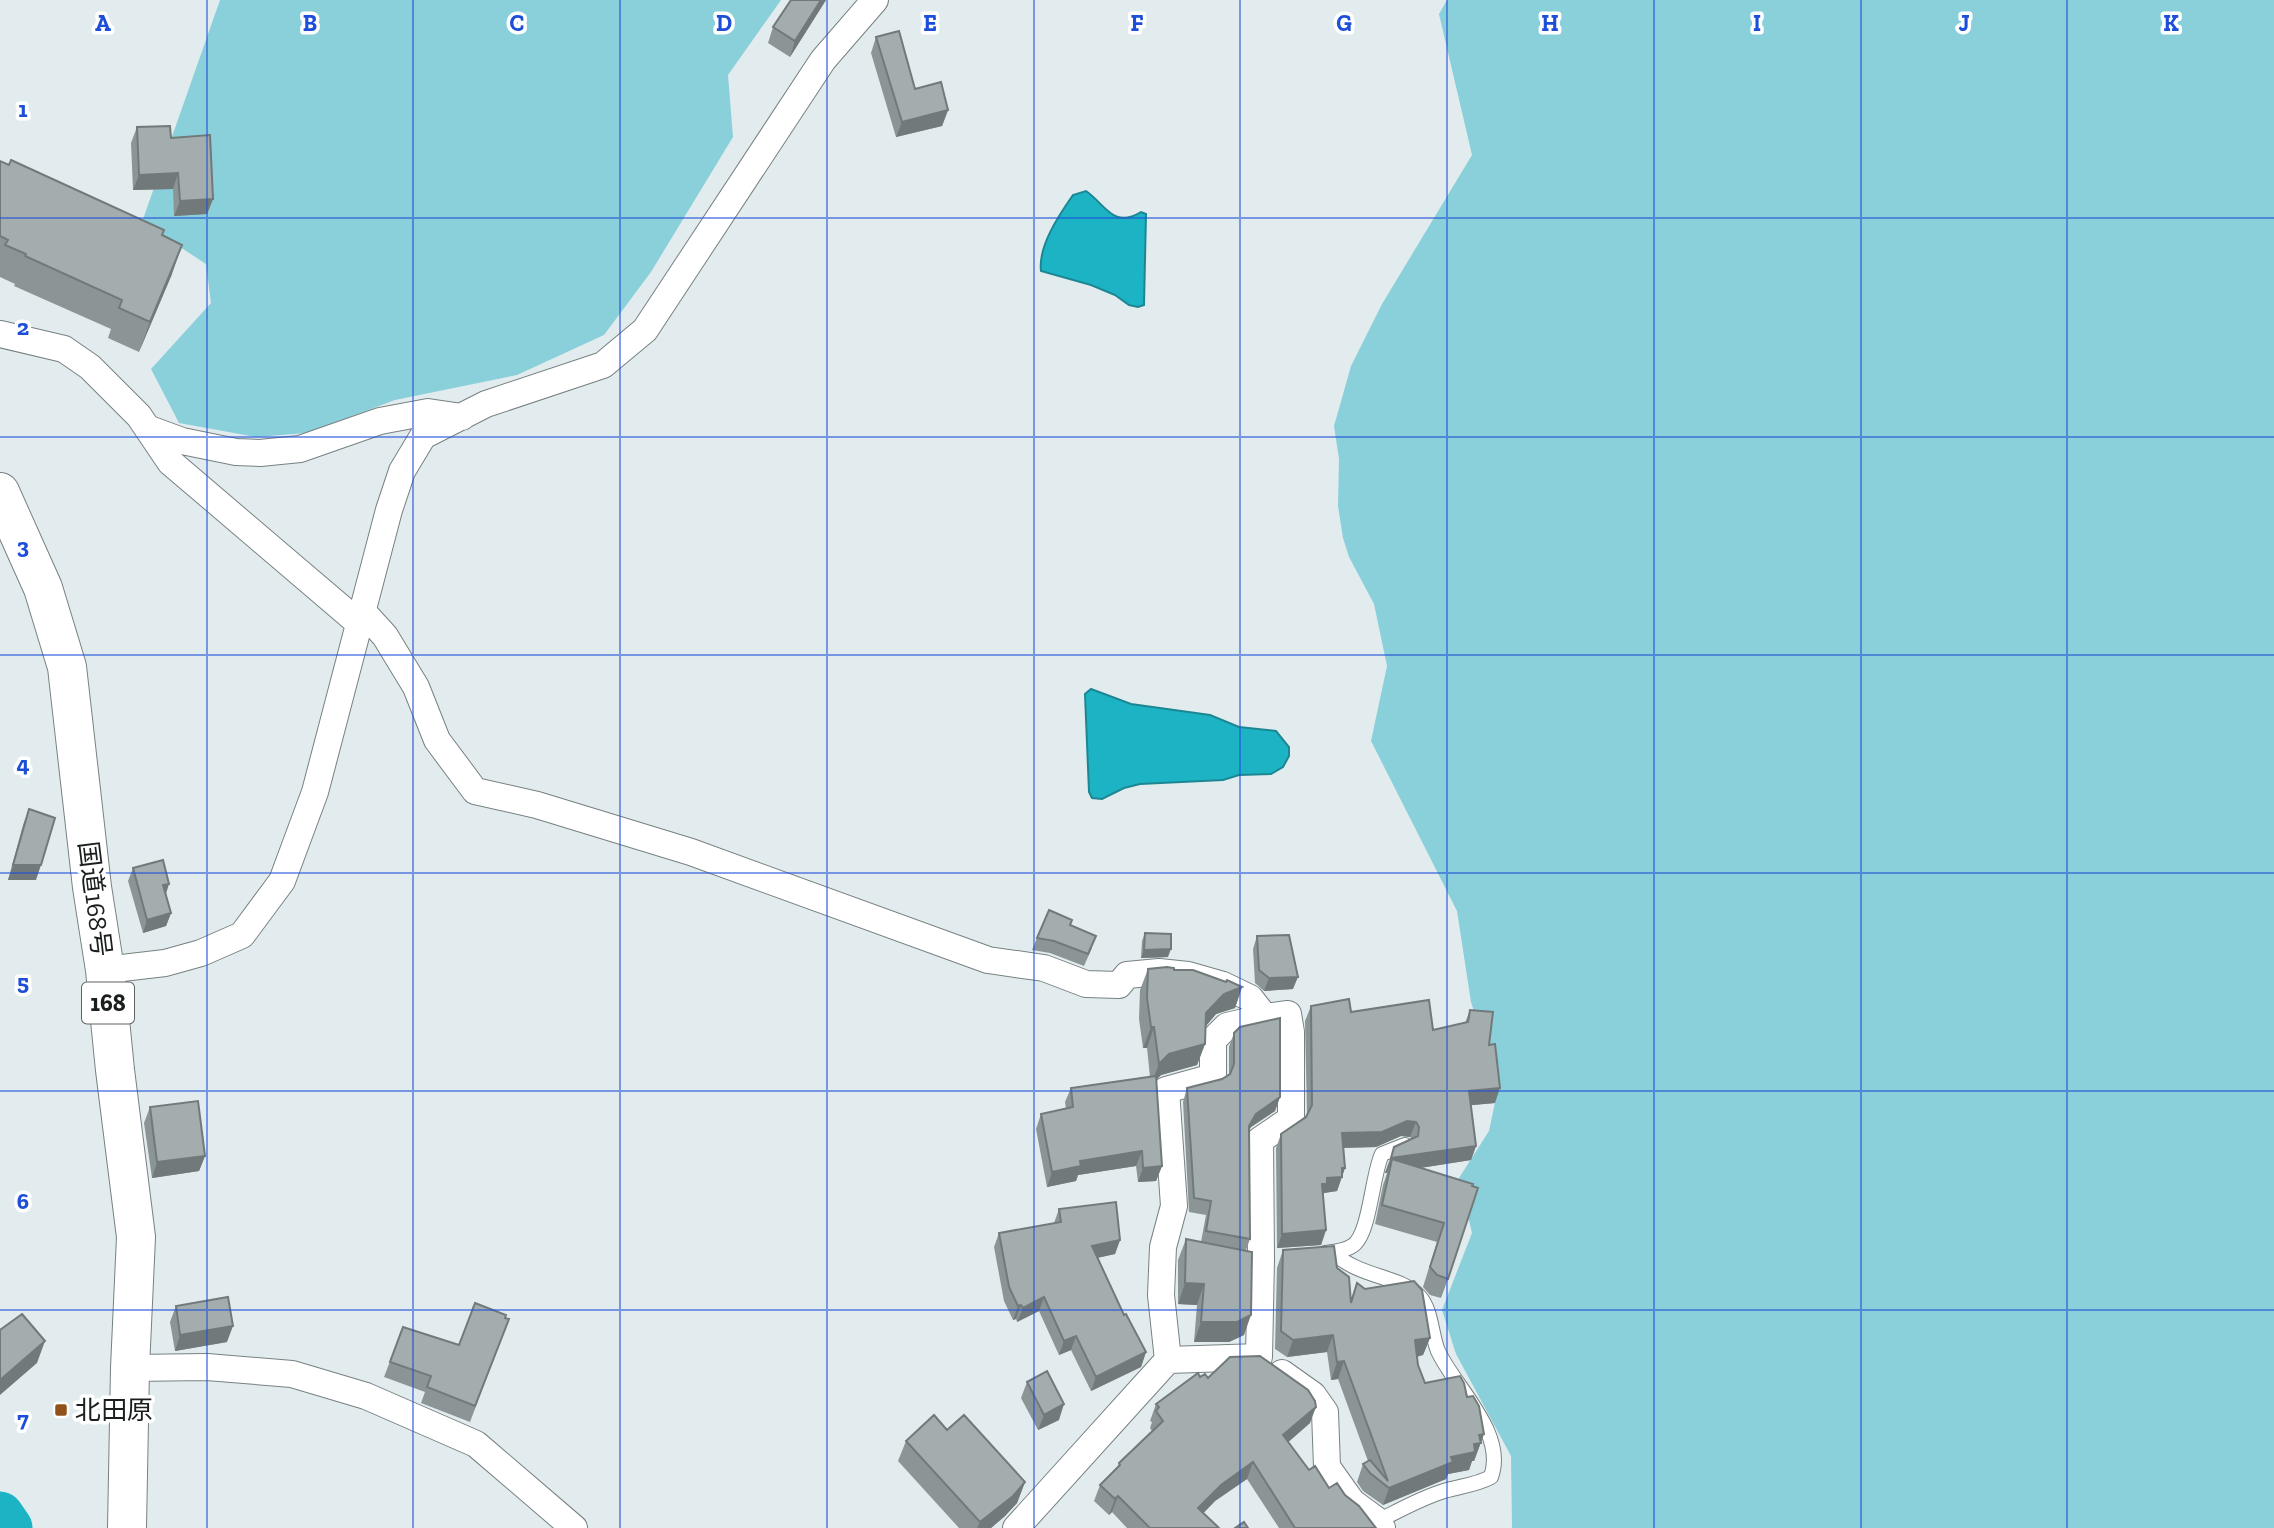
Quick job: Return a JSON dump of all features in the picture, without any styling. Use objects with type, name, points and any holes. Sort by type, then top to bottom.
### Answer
[{"type":"highway","name":"国道168号","points":[[0,492],[43,588],[67,667],[136,1237],[127,1528]]},
{"type":"street","points":[[104,970],[165,963],[201,953],[242,935],[282,881],[315,792],[389,510],[402,471],[423,436],[486,404],[603,365],[645,330],[823,60],[875,0]]},
{"type":"street","points":[[0,334],[64,349],[90,367],[139,416],[170,462],[385,636],[416,687],[438,740],[475,791],[537,805],[691,852],[988,960],[1044,968],[1086,984],[1119,985],[1127,975],[1159,972],[1188,975],[1223,985],[1251,998],[1265,1017]]},
{"type":"street","points":[[147,428],[182,440],[236,452],[260,453],[300,449],[380,421],[428,412],[461,416]]},
{"type":"street","points":[[1168,1360],[1161,1295],[1174,1206],[1166,1090],[1213,1077],[1213,1040],[1227,1026],[1288,1014],[1291,1032],[1291,1119],[1260,1140],[1259,1357]]},
{"type":"street","points":[[1016,1528],[1168,1360],[1259,1357],[1313,1395],[1325,1412],[1327,1467],[1352,1502],[1380,1524]]},
{"type":"street","points":[[130,1368],[207,1367],[292,1374],[366,1396],[476,1444],[574,1528]]},
{"type":"lane","points":[[1310,1255],[1334,1252],[1352,1246],[1359,1240],[1381,1154],[1405,1145]]},
{"type":"lane","points":[[1334,1252],[1343,1262],[1410,1288],[1421,1297],[1438,1350],[1466,1397],[1478,1411],[1493,1452],[1492,1477],[1478,1484],[1423,1499],[1380,1524]]},
{"type":"shaded area","points":[[220,0],[781,0],[728,75],[733,137],[651,272],[604,335],[517,375],[395,400],[307,433],[256,437],[179,423],[151,369],[211,303],[206,264],[142,222]]},
{"type":"shaded area","points":[[1447,0],[2274,0],[2274,1528],[1512,1528],[1511,1456],[1456,1354],[1442,1310],[1472,1233],[1459,1178],[1489,1131],[1498,1088],[1471,1002],[1457,911],[1371,741],[1387,666],[1374,604],[1349,557],[1343,538],[1338,506],[1339,459],[1334,426],[1351,366],[1382,304],[1472,155],[1439,14]]},
{"type":"shaded area","points":[[1086,191],[1117,217],[1131,217],[1141,212],[1146,214],[1144,305],[1129,305],[1115,295],[1091,285],[1041,271],[1046,241],[1056,221],[1073,195]]},
{"type":"shaded area","points":[[1091,689],[1131,704],[1210,715],[1239,727],[1276,731],[1289,747],[1289,756],[1283,767],[1271,774],[1239,775],[1223,780],[1140,784],[1124,788],[1102,799],[1092,798],[1089,792],[1085,694]]},
{"type":"building","points":[[791,0],[821,0],[795,41],[773,27]]},
{"type":"building","points":[[899,31],[915,89],[941,82],[948,110],[902,122],[876,37]]},
{"type":"building","points":[[170,126],[171,138],[210,135],[213,199],[180,201],[178,173],[139,175],[137,127]]},
{"type":"building","points":[[11,160],[164,230],[162,235],[182,245],[150,322],[119,308],[122,300],[5,245],[8,240],[0,236],[0,161],[9,165]]},
{"type":"building","points":[[29,809],[55,818],[41,865],[13,865]]},
{"type":"building","points":[[163,860],[169,884],[163,885],[171,913],[147,920],[133,868]]},
{"type":"building","points":[[1049,910],[1072,920],[1070,925],[1096,936],[1088,954],[1054,941],[1037,938]]},
{"type":"building","points":[[1145,933],[1171,934],[1171,949],[1144,950]]},
{"type":"building","points":[[1289,935],[1298,977],[1269,978],[1259,970],[1257,936]]},
{"type":"building","points":[[1167,967],[1174,970],[1193,970],[1242,987],[1224,994],[1206,1013],[1205,1044],[1169,1054],[1159,1064],[1147,998],[1148,969]]},
{"type":"building","points":[[1349,999],[1351,1012],[1429,1000],[1433,1030],[1468,1022],[1470,1010],[1493,1012],[1489,1045],[1495,1044],[1500,1088],[1469,1091],[1476,1146],[1391,1158],[1394,1147],[1418,1136],[1419,1127],[1416,1122],[1407,1121],[1382,1132],[1342,1133],[1345,1168],[1342,1168],[1342,1177],[1327,1178],[1327,1184],[1322,1184],[1326,1230],[1282,1234],[1281,1134],[1306,1117],[1312,1105],[1311,1006]]},
{"type":"building","points":[[1280,1018],[1280,1097],[1256,1114],[1249,1126],[1250,1239],[1206,1231],[1211,1201],[1194,1198],[1187,1088],[1222,1079],[1230,1074],[1234,1064],[1234,1033],[1240,1027]]},
{"type":"building","points":[[1156,1076],[1162,1166],[1143,1168],[1142,1151],[1080,1161],[1081,1166],[1052,1172],[1041,1114],[1073,1107],[1071,1088]]},
{"type":"building","points":[[198,1101],[205,1156],[157,1162],[150,1107]]},
{"type":"building","points":[[1392,1159],[1473,1184],[1472,1186],[1478,1188],[1448,1279],[1437,1275],[1430,1267],[1444,1223],[1382,1205]]},
{"type":"building","points":[[1116,1202],[1120,1240],[1092,1246],[1124,1315],[1126,1314],[1146,1352],[1096,1377],[1076,1336],[1064,1341],[1044,1297],[1023,1308],[1018,1306],[1009,1287],[999,1233],[1061,1222],[1059,1209]]},
{"type":"building","points":[[1186,1239],[1252,1252],[1251,1315],[1237,1322],[1201,1322],[1204,1284],[1185,1283]]},
{"type":"building","points":[[1334,1246],[1337,1268],[1349,1277],[1351,1303],[1357,1283],[1365,1289],[1414,1281],[1422,1290],[1430,1338],[1415,1340],[1418,1365],[1425,1383],[1460,1376],[1467,1397],[1473,1396],[1479,1406],[1484,1434],[1479,1435],[1481,1443],[1474,1444],[1475,1452],[1451,1457],[1453,1462],[1389,1488],[1363,1464],[1370,1460],[1388,1481],[1344,1361],[1337,1362],[1333,1335],[1293,1340],[1281,1331],[1283,1250]]},
{"type":"building","points":[[228,1297],[233,1326],[180,1335],[176,1306]]},
{"type":"building","points":[[475,1303],[506,1315],[505,1318],[509,1319],[475,1406],[427,1387],[431,1376],[390,1362],[403,1327],[459,1345]]},
{"type":"building","points":[[22,1314],[45,1341],[0,1380],[0,1330]]},
{"type":"building","points":[[1260,1356],[1308,1390],[1315,1401],[1316,1407],[1283,1435],[1309,1470],[1315,1466],[1329,1488],[1337,1483],[1376,1528],[1295,1528],[1253,1462],[1221,1485],[1198,1508],[1219,1528],[1150,1528],[1118,1496],[1115,1499],[1100,1485],[1163,1421],[1156,1411],[1159,1407],[1156,1404],[1198,1373],[1200,1377],[1205,1374],[1208,1378],[1230,1357]]},
{"type":"building","points":[[1047,1371],[1064,1404],[1044,1415],[1027,1382]]},
{"type":"building","points":[[934,1415],[947,1430],[964,1415],[1025,1482],[1013,1496],[980,1522],[906,1441]]},
{"type":"building","points":[[1244,1522],[1248,1528],[1235,1528]]},
{"type":"waterway","points":[[0,1515],[9,1528]]},
{"type":"place","name":"北田原","points":[[61,1410]]}]
